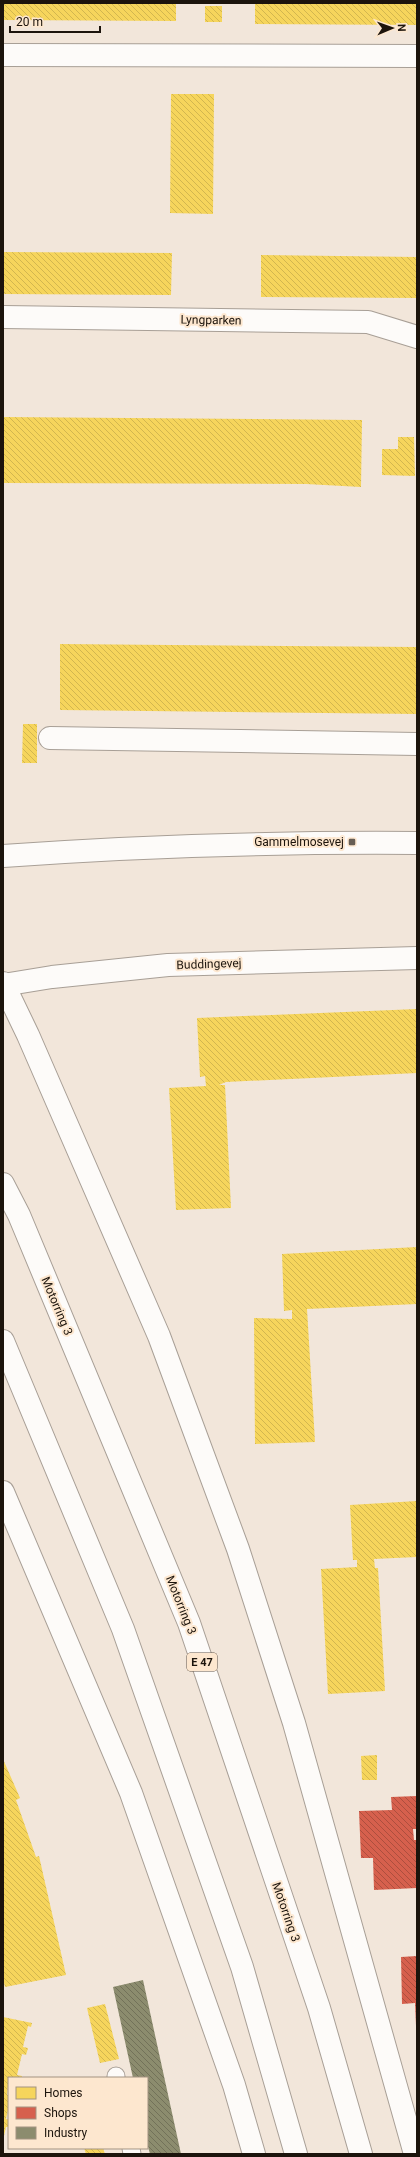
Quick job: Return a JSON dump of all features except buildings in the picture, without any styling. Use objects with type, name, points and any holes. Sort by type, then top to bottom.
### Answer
[{"type":"main road","points":[[3,55],[417,56]]},
{"type":"main road","name":"Lyngparken","points":[[3,317],[368,322],[417,338]]},
{"type":"main road","points":[[50,738],[417,744]]},
{"type":"main road","points":[[3,856],[95,850],[311,842],[417,843]]},
{"type":"main road","name":"Buddingevej","points":[[3,984],[52,977],[168,966],[417,958]]},
{"type":"main road","points":[[3,984],[159,1336],[238,1549],[294,1723],[415,2154]]},
{"type":"main road","name":"Motorring 3","points":[[3,1184],[19,1215],[188,1623],[319,2008],[361,2154]]},
{"type":"main road","points":[[3,1341],[126,1636],[242,1967],[296,2154]]},
{"type":"main road","points":[[3,1492],[132,1793],[234,2085],[254,2154]]},
{"type":"place","name":"Gammelmosevej","points":[[352,842]]}]
